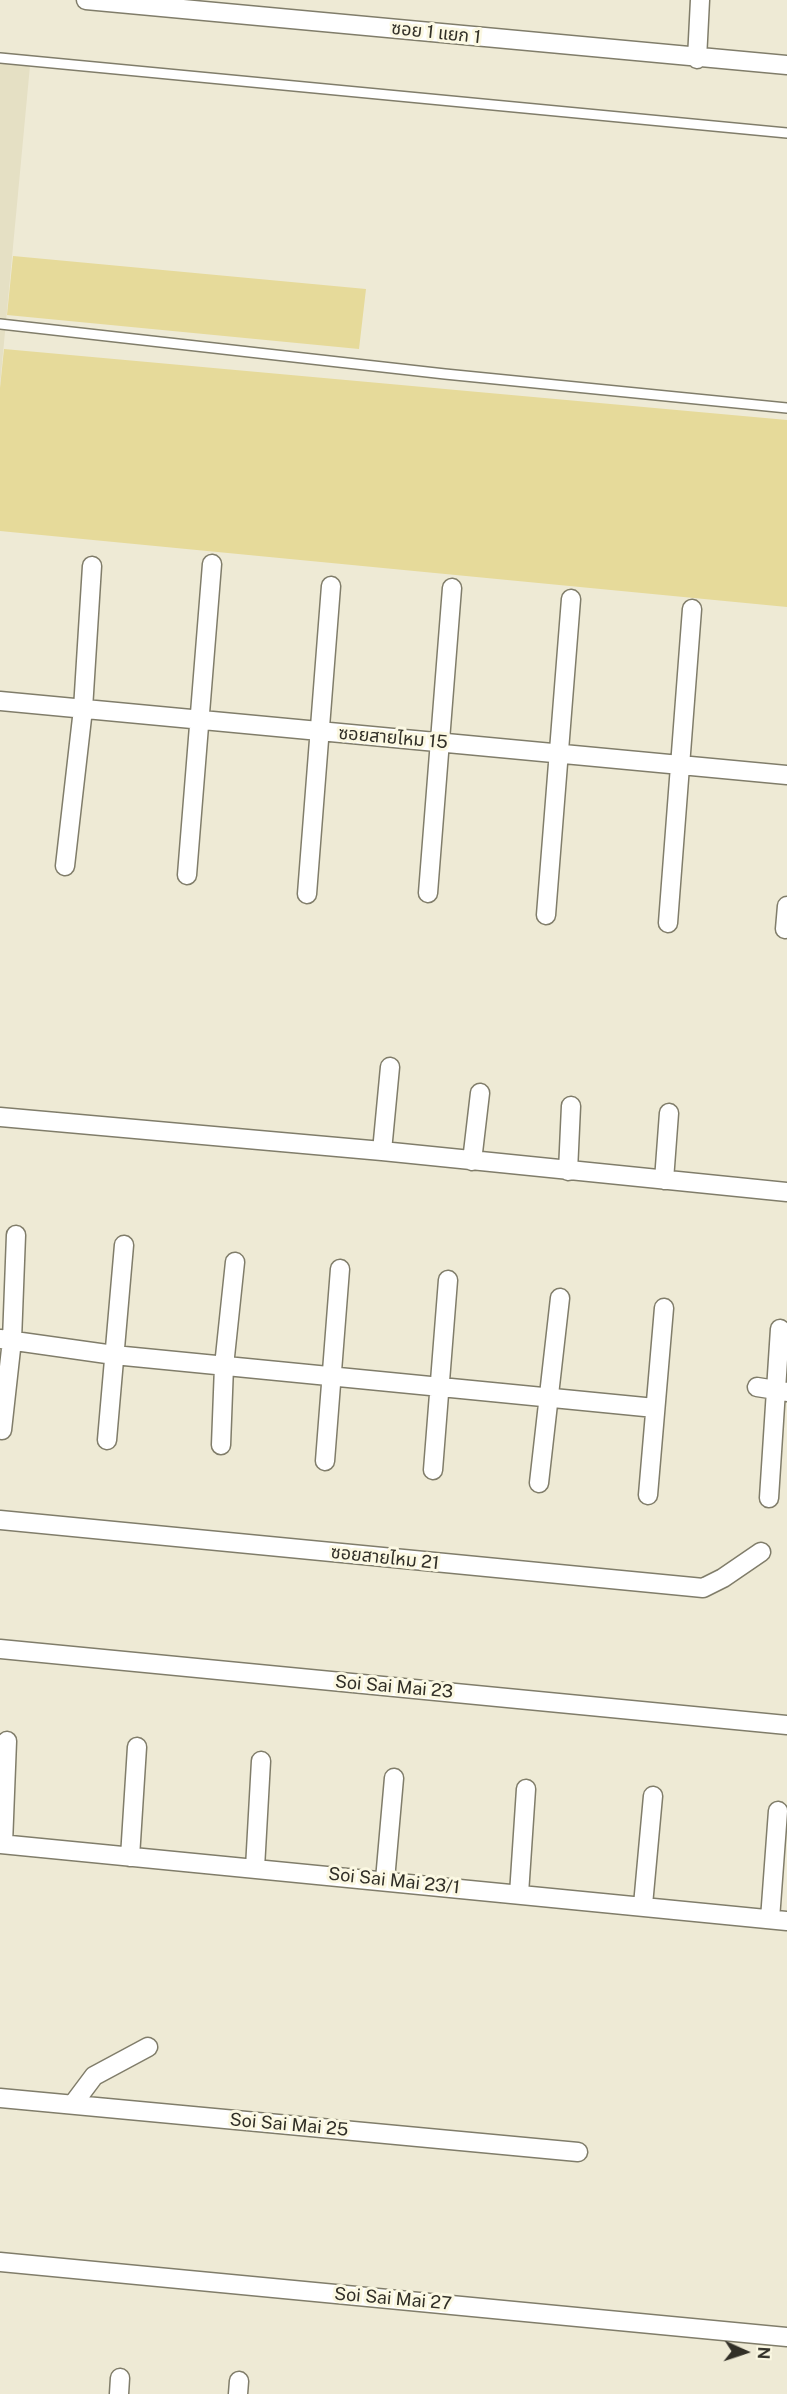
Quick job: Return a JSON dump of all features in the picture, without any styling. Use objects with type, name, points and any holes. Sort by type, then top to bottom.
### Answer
[{"type":"street","name":"ซอย 1 แยก 1","points":[[86,0],[237,7],[697,59],[787,65]]},
{"type":"street","points":[[697,59],[700,0]]},
{"type":"street","points":[[187,874],[212,564]]},
{"type":"street","points":[[65,866],[83,709],[92,566]]},
{"type":"street","points":[[307,894],[331,586]]},
{"type":"street","points":[[428,893],[452,588]]},
{"type":"street","points":[[546,915],[572,599]]},
{"type":"street","points":[[668,923],[692,609]]},
{"type":"street","name":"ซอยสายไหม 15","points":[[0,701],[787,775]]},
{"type":"street","points":[[784,929],[787,906]]},
{"type":"street","points":[[382,1151],[390,1067]]},
{"type":"street","points":[[472,1161],[480,1093]]},
{"type":"street","points":[[568,1171],[571,1106]]},
{"type":"street","points":[[664,1180],[669,1113]]},
{"type":"street","points":[[0,1116],[382,1151],[787,1192]]},
{"type":"street","points":[[2,1430],[6,1339],[16,1235]]},
{"type":"street","points":[[107,1440],[124,1245]]},
{"type":"street","points":[[221,1445],[224,1366],[235,1262]]},
{"type":"street","points":[[325,1461],[340,1269]]},
{"type":"street","points":[[433,1470],[448,1280]]},
{"type":"street","points":[[539,1483],[560,1298]]},
{"type":"street","points":[[648,1495],[663,1308]]},
{"type":"street","points":[[769,1498],[782,1391],[780,1329]]},
{"type":"street","points":[[6,1339],[114,1355],[655,1408]]},
{"type":"street","points":[[757,1387],[782,1391]]},
{"type":"street","name":"ซอยสายไหม 21","points":[[0,1520],[703,1588],[723,1578],[761,1552]]},
{"type":"street","name":"Soi Sai Mai 23","points":[[0,1649],[787,1725]]},
{"type":"street","points":[[2,1844],[7,1741]]},
{"type":"street","points":[[130,1857],[137,1748]]},
{"type":"street","points":[[255,1868],[261,1761]]},
{"type":"street","points":[[386,1880],[394,1778]]},
{"type":"street","points":[[519,1894],[526,1789]]},
{"type":"street","points":[[643,1905],[653,1796]]},
{"type":"street","points":[[778,1811],[779,1920]]},
{"type":"street","name":"Soi Sai Mai 23/1","points":[[2,1844],[779,1920]]},
{"type":"street","points":[[73,2104],[94,2076],[148,2047]]},
{"type":"street","name":"Soi Sai Mai 25","points":[[0,2098],[578,2152]]},
{"type":"street","name":"Soi Sai Mai 27","points":[[0,2262],[787,2337]]},
{"type":"lane","points":[[0,66],[0,58],[787,133]]},
{"type":"lane","points":[[0,324],[445,374],[787,408]]},
{"type":"shaded area","points":[[0,52],[31,55],[0,385]]},
{"type":"shaded area","points":[[13,256],[366,289],[359,349],[7,315]]},
{"type":"shaded area","points":[[4,349],[787,420],[787,607],[0,531],[0,388]]}]
